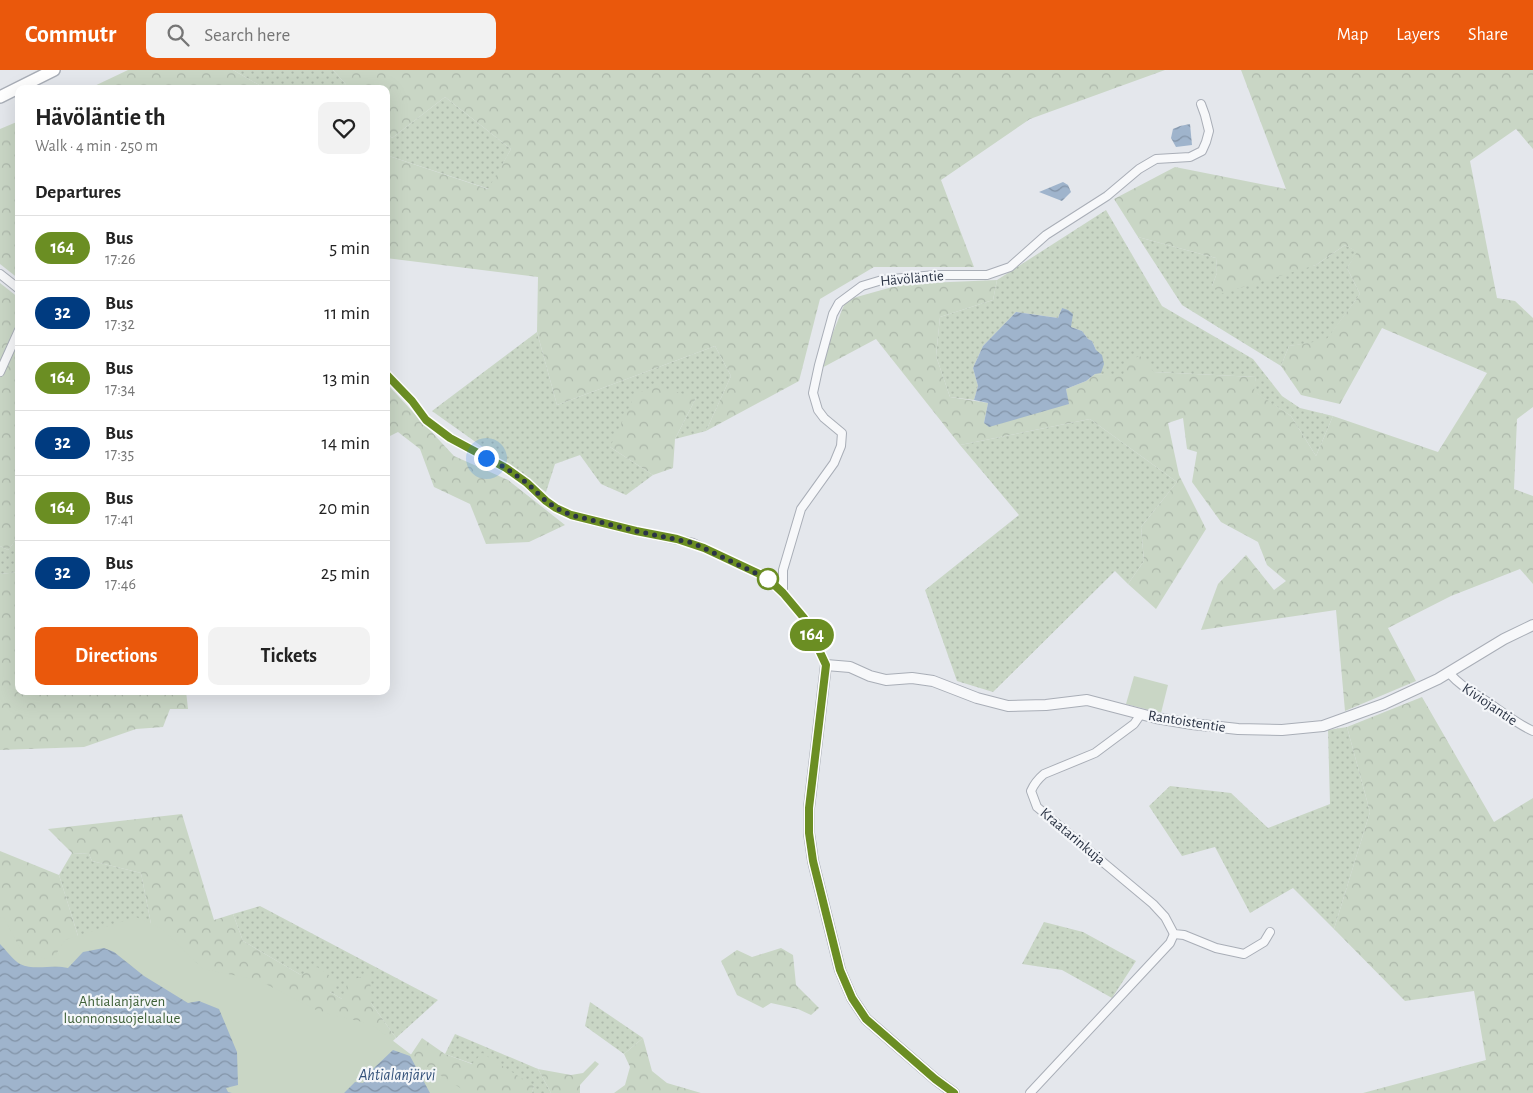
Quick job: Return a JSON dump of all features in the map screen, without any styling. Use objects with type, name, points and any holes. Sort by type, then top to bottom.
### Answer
[{"type":"main road","points":[[24,85],[54,70]]},
{"type":"main road","points":[[0,97],[15,90]]},
{"type":"street","name":"Hävöläntie","points":[[783,593],[782,570],[801,509],[834,463],[841,446],[842,433],[824,418],[818,410],[813,393],[833,314],[839,303],[862,286],[882,280],[935,275],[987,275],[1010,267],[1046,236],[1107,196],[1139,169],[1156,159],[1190,157],[1202,151],[1209,131],[1206,115],[1201,104]]},
{"type":"street","points":[[0,274],[15,286]]},
{"type":"street","points":[[0,372],[15,339]]},
{"type":"street","points":[[390,378],[412,401],[426,420],[450,438],[506,468],[556,508],[571,515],[693,543],[766,577],[783,593],[804,618],[826,665],[809,808],[809,833],[813,861],[840,970],[852,998],[866,1019],[935,1079],[954,1093]]},
{"type":"street","points":[[766,577],[782,570]]},
{"type":"street","name":"Rantoistentie","points":[[826,665],[850,667],[870,676],[886,680],[912,678],[926,680],[977,698],[1008,706],[1046,705],[1087,700],[1141,714],[1192,724],[1238,729],[1310,729],[1334,723],[1384,704],[1449,673],[1504,639],[1533,625]]},
{"type":"street","name":"Kiviojantie","points":[[1449,673],[1460,685],[1483,698],[1517,723],[1533,731]]},
{"type":"street","name":"Kraatarinkuja","points":[[1141,714],[1134,724],[1095,753],[1044,774],[1034,783],[1031,792],[1037,807],[1153,904],[1168,921],[1174,934]]},
{"type":"street","points":[[1030,1093],[1170,943],[1174,934],[1184,935],[1216,948],[1244,954],[1264,942],[1270,932]]},
{"type":"green space","points":[[128,70],[233,70],[259,85],[96,85]]},
{"type":"green space","points":[[233,70],[333,70],[346,85],[259,85]]},
{"type":"green space","points":[[333,70],[1165,70],[1030,119],[941,180],[974,267],[874,267],[820,299],[799,381],[706,431],[731,376],[715,346],[557,405],[537,332],[538,277],[390,258],[390,156],[488,189],[511,149],[445,97],[392,138],[390,136],[390,85],[346,85]]},
{"type":"green space","points":[[1241,70],[1533,70],[1533,149],[1516,129],[1470,161],[1497,298],[1515,301],[1533,318],[1533,407],[1517,419],[1514,489],[1533,496],[1533,584],[1520,569],[1451,596],[1388,628],[1416,681],[1345,711],[1336,610],[1201,630],[1218,584],[1246,555],[1274,590],[1286,581],[1267,565],[1258,542],[1221,522],[1192,482],[1197,452],[1187,449],[1183,418],[1168,423],[1179,475],[1206,529],[1156,609],[1128,584],[1144,561],[1141,527],[1177,482],[1090,419],[960,445],[876,339],[818,370],[846,300],[903,284],[997,280],[993,300],[940,317],[936,356],[950,397],[988,403],[984,423],[1068,404],[1066,389],[1086,381],[1095,374],[1123,376],[1126,361],[1140,356],[1154,372],[1256,377],[1254,391],[1291,416],[1316,456],[1333,416],[1438,452],[1487,373],[1382,328],[1340,404],[1301,395],[1281,366],[1289,346],[1326,340],[1360,294],[1347,268],[1357,252],[1345,245],[1316,265],[1220,294],[1212,286],[1217,273],[1216,258],[1138,237],[1114,199],[1175,167],[1286,189]]},
{"type":"green space","points":[[445,97],[511,149],[489,189],[390,156],[390,136],[392,138]]},
{"type":"green space","points":[[15,123],[15,276],[0,264],[0,129]]},
{"type":"green space","points":[[1106,210],[1162,306],[1253,359],[1282,396],[1300,408],[1333,416],[1316,456],[1291,416],[1253,391],[1256,377],[1154,372],[1123,377],[1095,374],[1096,350],[1092,341],[1082,331],[1071,327],[1062,308],[1058,318],[1016,312],[983,346],[973,368],[978,386],[974,400],[950,397],[936,356],[940,317],[993,300],[997,280]]},
{"type":"green space","points":[[1138,237],[1216,258],[1217,273],[1212,286],[1316,265],[1345,245],[1358,252],[1347,268],[1360,294],[1326,341],[1289,346],[1281,366],[1182,305]]},
{"type":"green space","points":[[0,283],[15,295],[15,541],[8,550],[0,546]]},
{"type":"green space","points":[[537,332],[557,405],[715,346],[731,376],[706,431],[675,439],[696,398],[610,447],[653,475],[626,495],[601,484],[580,455],[555,464],[546,492],[432,411]]},
{"type":"green space","points":[[655,385],[696,398],[675,439],[673,468],[653,475],[610,447],[635,395]]},
{"type":"green space","points":[[390,387],[454,456],[508,480],[565,525],[529,542],[486,544],[470,504],[434,487],[420,449],[398,432],[390,436]]},
{"type":"green space","points":[[1090,419],[1177,482],[1141,527],[1144,561],[1128,584],[1115,571],[993,692],[957,681],[925,590],[1019,515],[960,445]]},
{"type":"green space","points":[[15,541],[15,572],[0,574],[0,546],[8,550]]},
{"type":"green space","points":[[15,572],[15,695],[186,695],[188,709],[170,709],[163,727],[136,729],[84,747],[0,750],[0,574]]},
{"type":"green space","points":[[1134,676],[1168,685],[1161,713],[1126,704]]},
{"type":"green space","points":[[1422,697],[1494,822],[1533,798],[1533,1093],[1363,1093],[1486,1060],[1474,991],[1405,1001],[1334,929],[1370,812],[1347,727]]},
{"type":"green space","points":[[1347,727],[1370,812],[1334,929],[1293,888],[1250,913],[1215,847],[1182,856],[1149,806],[1170,786],[1231,793],[1268,828],[1330,804],[1328,730]]},
{"type":"green space","points":[[182,814],[214,920],[233,914],[243,941],[301,975],[317,967],[336,980],[330,992],[342,999],[348,982],[370,973],[371,1003],[396,1038],[357,1075],[162,980],[141,873],[92,861],[89,854],[72,853],[48,829]]},
{"type":"green space","points":[[0,851],[59,875],[83,952],[39,967],[0,944]]},
{"type":"green space","points":[[72,853],[89,854],[92,861],[141,873],[162,980],[232,1093],[83,952],[59,875]]},
{"type":"green space","points":[[260,906],[438,1000],[396,1038],[371,1003],[342,999],[243,941],[233,914]]},
{"type":"green space","name":"Ahtialanjärven luonnonsuojelualue","points":[[0,917],[4,918],[24,956],[53,959],[65,940],[136,917],[162,929],[203,969],[258,980],[320,1012],[371,1024],[426,1066],[468,1093],[0,1093]]},
{"type":"green space","points":[[1044,922],[1083,932],[1136,961],[1112,998],[1062,970],[1022,964]]},
{"type":"green space","points":[[781,948],[793,955],[796,985],[819,1008],[811,1015],[798,1009],[771,1003],[763,1008],[737,995],[721,961],[737,950],[752,957]]},
{"type":"green space","points":[[590,1002],[643,1038],[624,1054],[585,1026]]},
{"type":"green space","points":[[455,1034],[538,1069],[551,1093],[532,1093],[534,1086],[445,1054]]},
{"type":"green space","points":[[422,1038],[445,1054],[472,1064],[482,1053],[534,1086],[532,1093],[460,1093],[410,1056]]},
{"type":"green space","points":[[643,1038],[652,1071],[667,1083],[701,1093],[614,1093],[625,1085],[630,1067],[624,1054]]},
{"type":"green space","points":[[595,1061],[599,1064],[580,1085],[580,1093],[551,1093],[538,1069],[571,1075],[583,1073]]},
{"type":"water","points":[[1190,124],[1192,145],[1176,147],[1171,138],[1173,129]]},
{"type":"water","points":[[1063,182],[1068,185],[1071,192],[1062,201],[1039,192]]},
{"type":"water","points":[[1062,308],[1073,314],[1071,327],[1082,331],[1102,355],[1104,364],[1101,373],[1095,374],[1086,381],[1066,389],[1069,404],[989,427],[984,423],[988,403],[974,400],[978,386],[973,368],[983,346],[1016,312],[1058,318]]},
{"type":"water","points":[[0,944],[20,964],[38,967],[68,968],[83,952],[104,948],[114,952],[144,976],[188,1003],[199,1001],[219,1009],[237,1052],[238,1085],[226,1088],[228,1092],[232,1093],[0,1093]]},
{"type":"water","name":"Ahtialanjärvi","points":[[393,1050],[410,1056],[430,1093],[344,1093],[355,1082],[363,1083],[374,1068]]},
{"type":"bus line","name":"164","points":[[390,378],[412,401],[426,420],[450,438],[506,468],[556,508],[571,515],[693,543],[766,577],[783,593],[804,618],[826,665],[809,808],[809,833],[813,861],[840,970],[852,998],[866,1019],[935,1079],[954,1093]]},
{"type":"route","points":[[486,458],[506,468],[527,483],[546,501],[571,515],[693,543],[768,579]]}]
